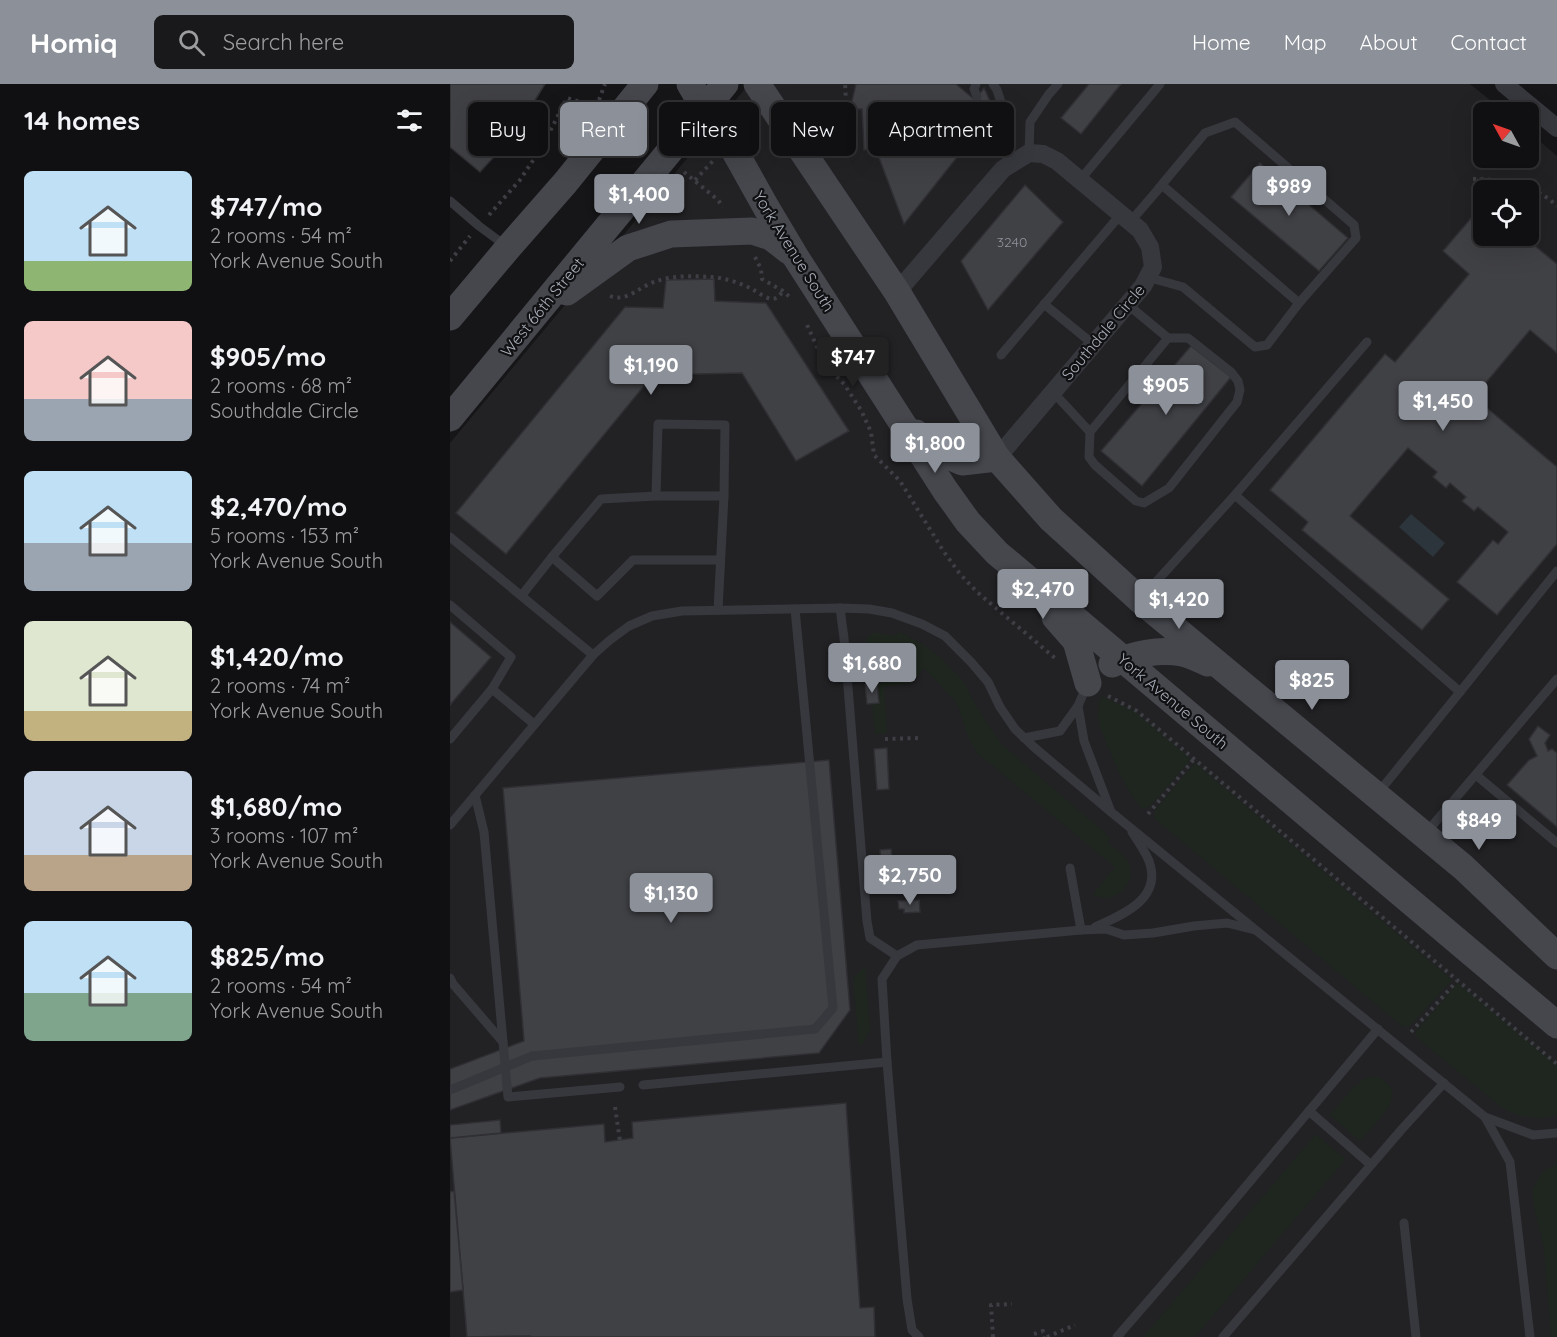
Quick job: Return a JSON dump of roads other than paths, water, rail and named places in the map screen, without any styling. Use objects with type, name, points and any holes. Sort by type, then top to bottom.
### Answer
[{"type":"street","points":[[450,317],[565,183],[609,108],[645,84]]},
{"type":"street","name":"York Avenue South","points":[[690,84],[700,102]]},
{"type":"street","name":"West 66th Street","points":[[709,102],[725,84]]},
{"type":"street","points":[[757,84],[897,292],[996,458],[1051,519],[1139,598],[1463,867],[1557,956]]},
{"type":"street","points":[[1504,84],[1555,122]]},
{"type":"street","points":[[897,292],[1003,168],[1029,153]]},
{"type":"street","name":"Southdale Circle","points":[[996,458],[1143,286],[1153,267],[1150,247],[1140,230],[1057,160],[1043,154],[1029,153]]},
{"type":"street","name":"West 66th Street","points":[[450,418],[666,156]]},
{"type":"street","name":"York Avenue South","points":[[737,156],[795,256],[968,522],[994,549],[1557,1025]]},
{"type":"street","points":[[537,313],[628,248],[671,234],[752,231],[771,237],[795,256]]},
{"type":"street","points":[[897,416],[937,451],[962,462],[996,458]]},
{"type":"street","points":[[994,549],[1076,641],[1083,694]]},
{"type":"street","points":[[1083,694],[1102,669],[1123,658],[1149,652],[1183,653],[1228,672]]},
{"type":"lane","points":[[976,84],[974,88],[977,97]]},
{"type":"lane","points":[[993,84],[1001,102]]},
{"type":"lane","points":[[1029,153],[1030,122],[1058,84]]},
{"type":"lane","points":[[1080,180],[1160,84]]},
{"type":"lane","points":[[1001,355],[1044,304],[1125,218],[1159,188],[1205,133],[1235,122],[1354,225],[1356,238],[1299,303],[1267,345],[1255,346],[1183,287],[1147,277]]},
{"type":"lane","points":[[1006,156],[1009,164]]},
{"type":"lane","points":[[1159,188],[1162,185],[1299,303]]},
{"type":"lane","points":[[450,201],[508,248]]},
{"type":"lane","points":[[1044,304],[1093,344]]},
{"type":"lane","points":[[1128,304],[1168,338],[1188,338],[1231,372],[1238,381],[1240,390],[1237,402],[1169,488],[1144,503],[1136,501],[1095,465],[1089,457],[1090,432],[1168,338]]},
{"type":"lane","points":[[1139,598],[1235,495],[1367,342]]},
{"type":"lane","points":[[1053,392],[1090,432]]},
{"type":"lane","points":[[656,496],[658,424],[725,425],[718,610]]},
{"type":"lane","points":[[1235,495],[1460,692]]},
{"type":"lane","points":[[522,595],[601,499],[724,496]]},
{"type":"lane","points":[[450,537],[593,655]]},
{"type":"lane","points":[[552,557],[597,596],[633,560],[720,560]]},
{"type":"lane","points":[[1377,795],[1557,571]]},
{"type":"lane","points":[[450,605],[511,657],[492,689],[450,739]]},
{"type":"lane","points":[[840,608],[867,921],[870,938],[897,956]]},
{"type":"lane","points":[[450,825],[593,655],[629,626],[652,616],[682,610],[840,608],[892,613],[922,624],[945,636],[988,682],[1000,707],[1024,738],[1111,812],[1485,1117],[1533,1135],[1557,1133]]},
{"type":"lane","points":[[450,1090],[532,1056],[815,1029],[833,1008],[795,609]]},
{"type":"lane","points":[[1425,835],[1557,680]]},
{"type":"lane","points":[[492,689],[534,724]]},
{"type":"lane","points":[[1024,738],[1060,731],[1083,694]]},
{"type":"lane","points":[[1083,694],[1084,741],[1111,812]]},
{"type":"lane","points":[[1476,775],[1557,843]]},
{"type":"lane","points":[[475,795],[484,832],[508,1097],[620,1087]]},
{"type":"lane","points":[[1085,930],[1129,911],[1143,899],[1152,882],[1149,862],[1130,827]]},
{"type":"lane","points":[[1070,868],[1085,930]]},
{"type":"lane","points":[[919,1337],[912,1330],[907,1299],[882,979],[897,956],[917,945],[1085,930],[1106,929],[1124,935],[1227,923],[1258,931]]},
{"type":"lane","points":[[450,978],[503,1042]]},
{"type":"lane","points":[[1117,1337],[1378,1029]]},
{"type":"lane","points":[[643,1085],[887,1062]]},
{"type":"lane","points":[[1223,1337],[1444,1083]]},
{"type":"lane","points":[[1309,1111],[1371,1165]]},
{"type":"lane","points":[[1485,1117],[1510,1162],[1530,1337]]},
{"type":"lane","points":[[1404,1223],[1416,1337]]}]
